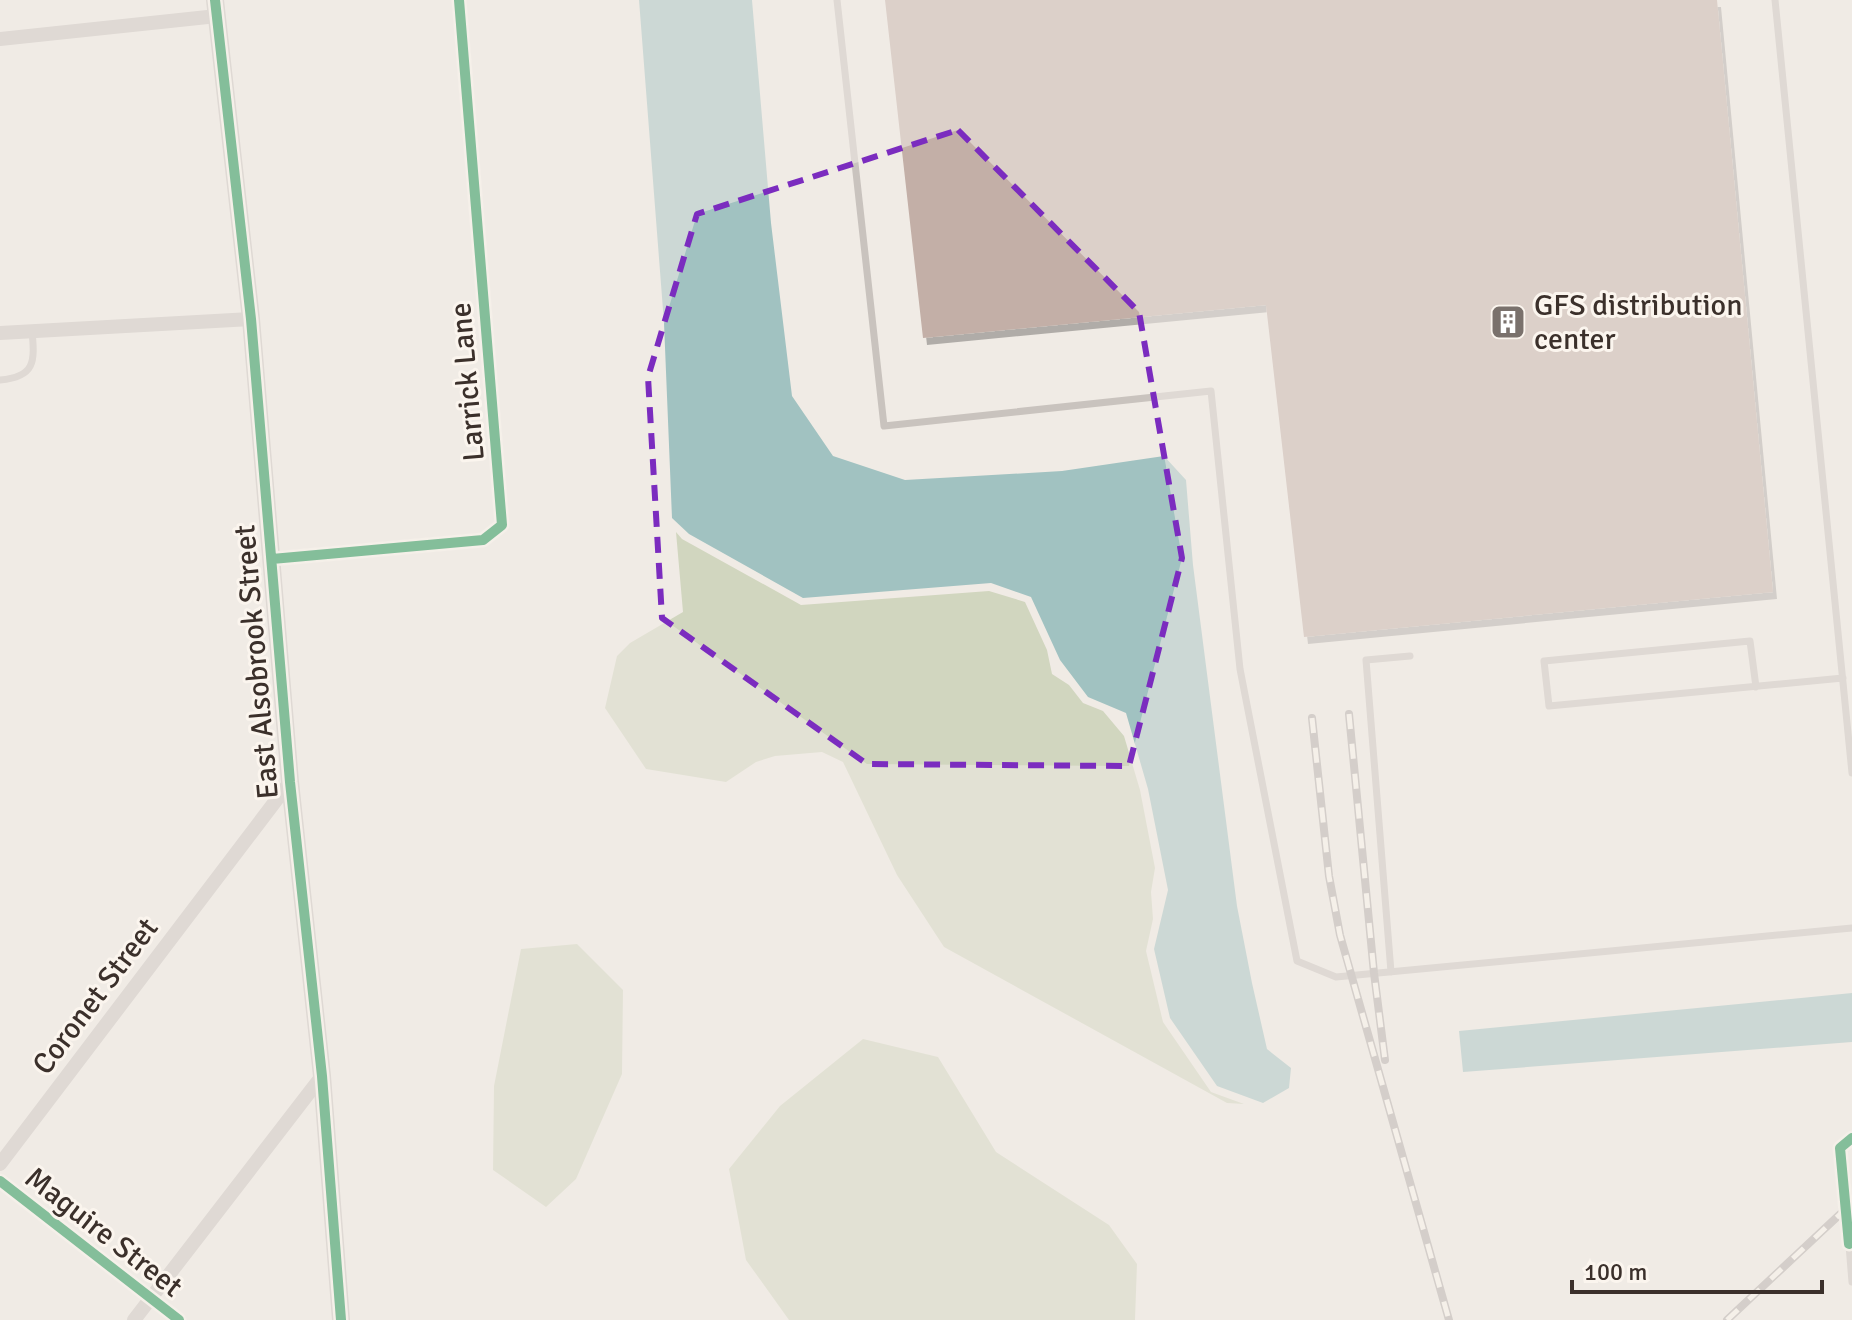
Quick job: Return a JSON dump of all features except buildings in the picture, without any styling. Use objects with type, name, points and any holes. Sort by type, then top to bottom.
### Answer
[{"type":"street","name":"Larrick Lane","points":[[272,559],[483,540],[502,525],[459,0]]},
{"type":"street","name":"East Alsobrook Street","points":[[216,8],[251,319],[290,782],[322,1076],[341,1320]]},
{"type":"street","points":[[0,39],[216,8]]},
{"type":"street","points":[[0,333],[251,319]]},
{"type":"street","name":"Coronet Street","points":[[0,1164],[290,782]]},
{"type":"street","points":[[134,1320],[322,1076]]},
{"type":"street","points":[[1849,1244],[1840,1148],[1852,1138]]},
{"type":"street","name":"Maguire Street","points":[[0,1181],[179,1320]]},
{"type":"lane","points":[[837,0],[884,426],[1211,391],[1240,669],[1297,961],[1336,977],[1852,928]]},
{"type":"lane","points":[[1775,0],[1852,773]]},
{"type":"lane","points":[[0,380],[14,379],[26,373],[34,359],[32,331]]},
{"type":"lane","points":[[1756,687],[1750,641],[1544,661],[1549,706],[1756,687],[1843,678]]},
{"type":"lane","points":[[1391,972],[1366,660],[1410,656]]},
{"type":"lane","points":[[1849,1244],[1852,1282]]},
{"type":"highlighted area","points":[[958,130],[1139,312],[1182,558],[1129,766],[867,764],[662,618],[648,377],[697,214]]},
{"type":"green space","points":[[676,532],[682,539],[801,605],[989,591],[1025,602],[1047,650],[1052,674],[1069,685],[1083,703],[1103,711],[1124,736],[1140,790],[1155,868],[1151,892],[1153,919],[1146,951],[1163,1022],[1211,1092],[1244,1104],[1227,1103],[944,947],[897,875],[843,762],[822,752],[775,756],[756,762],[726,782],[646,769],[605,708],[617,656],[630,643],[683,612]]},
{"type":"green space","points":[[577,944],[623,990],[622,1074],[576,1179],[546,1207],[493,1170],[494,1086],[521,949]]},
{"type":"green space","points":[[863,1039],[938,1057],[996,1152],[1109,1225],[1137,1264],[1135,1320],[789,1320],[746,1260],[729,1169],[780,1106]]},
{"type":"water","points":[[639,0],[752,0],[771,223],[792,396],[833,456],[905,480],[1062,471],[1164,456],[1186,480],[1193,565],[1237,906],[1267,1049],[1291,1068],[1289,1088],[1263,1103],[1217,1086],[1170,1018],[1154,949],[1168,890],[1148,789],[1126,713],[1088,697],[1060,660],[1031,597],[991,583],[803,598],[689,534],[672,518],[664,323]]},
{"type":"water","points":[[1852,993],[1852,1042],[1463,1072],[1459,1031]]},
{"type":"railway","points":[[1349,714],[1385,1060]]},
{"type":"railway","points":[[1312,718],[1329,876],[1340,935],[1449,1320]]},
{"type":"railway","points":[[1727,1320],[1852,1203]]},
{"type":"cycle path","points":[[215,0],[251,319],[290,782],[322,1076],[341,1320]]},
{"type":"cycle path","points":[[272,559],[483,540],[502,525],[459,0]]},
{"type":"cycle path","points":[[1849,1244],[1840,1148],[1852,1138]]},
{"type":"cycle path","points":[[0,1181],[179,1320]]},
{"type":"place","name":"GFS distribution center","points":[[1508,322]]}]
